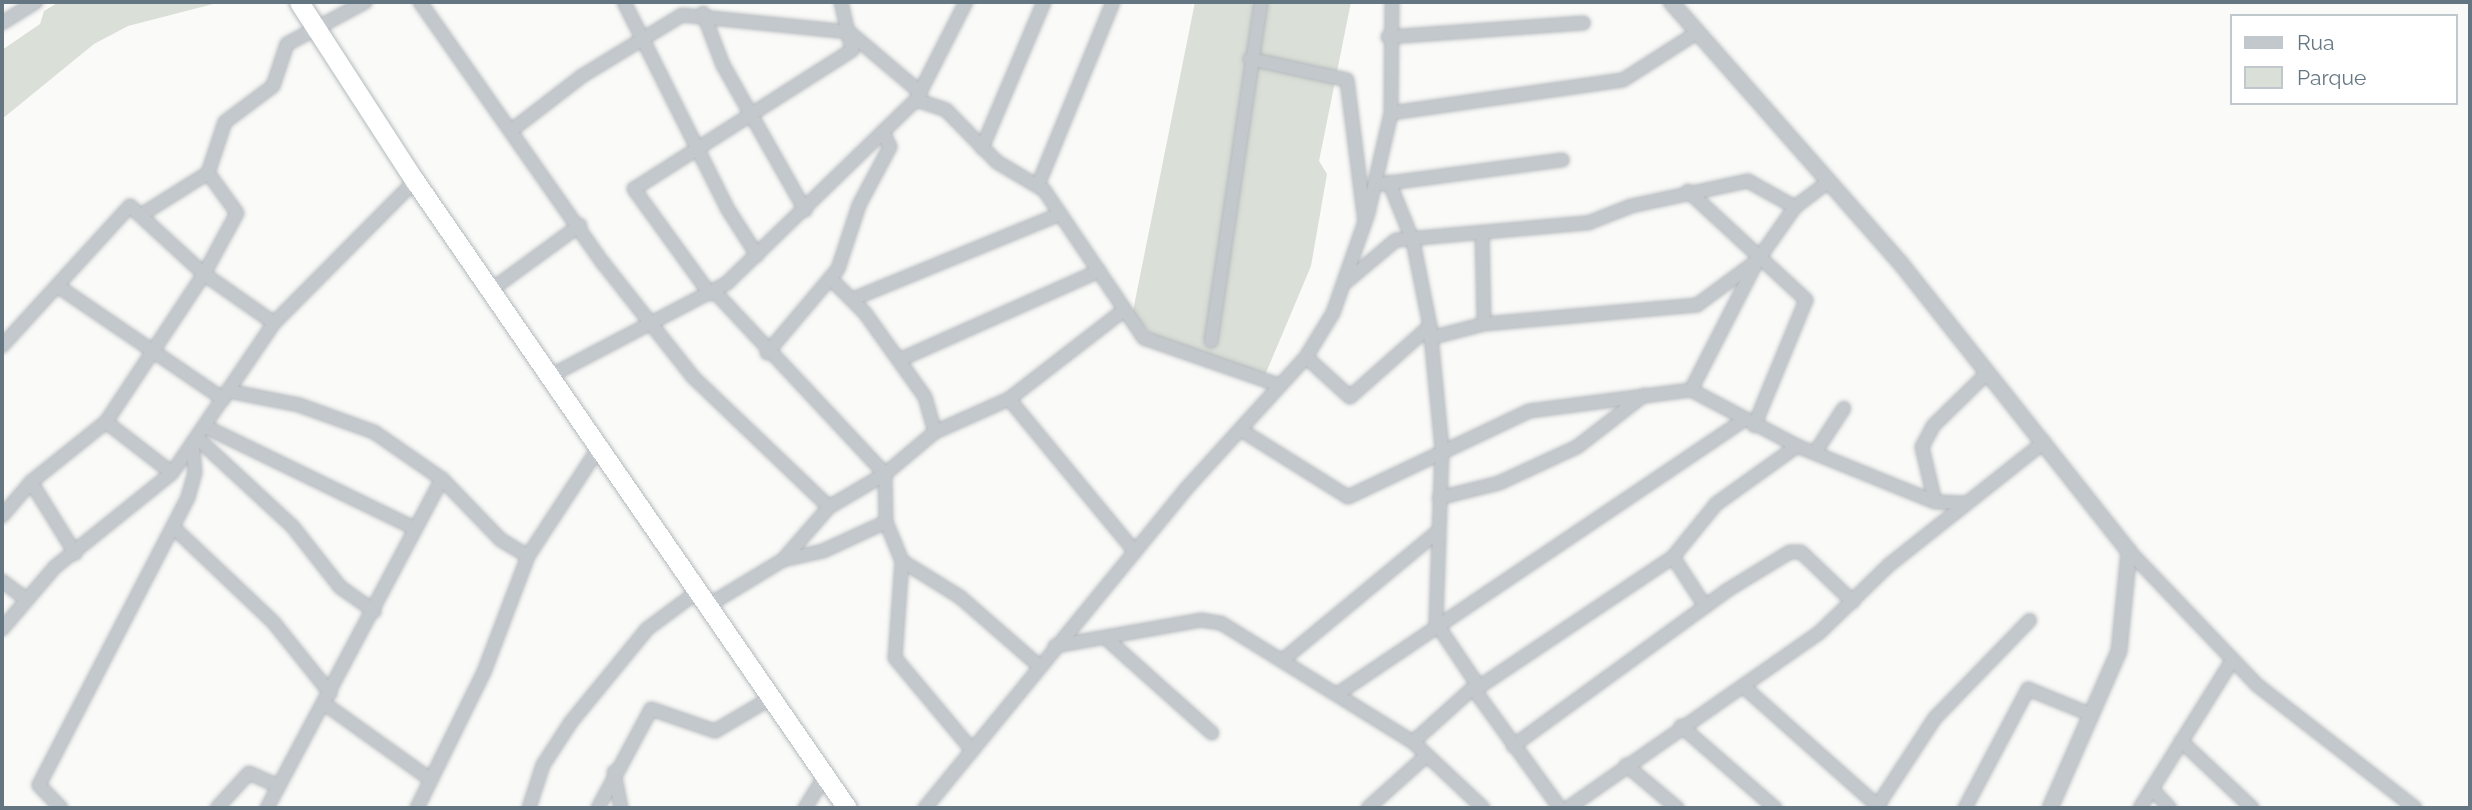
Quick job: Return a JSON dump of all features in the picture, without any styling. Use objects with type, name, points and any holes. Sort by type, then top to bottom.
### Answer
[{"type":"highway","points":[[299,2],[415,181],[552,375],[702,599],[847,808]]},
{"type":"street","points":[[4,16],[36,2]]},
{"type":"street","points":[[141,215],[208,173],[225,122],[273,86],[287,44],[365,2]]},
{"type":"street","points":[[420,2],[580,225],[699,384],[829,507]]},
{"type":"street","points":[[624,2],[697,150],[757,254]]},
{"type":"street","points":[[841,2],[852,50],[634,189],[712,293],[884,474],[886,522],[902,561],[895,658],[972,750]]},
{"type":"street","points":[[552,375],[654,326],[712,293],[757,254],[918,96],[966,2]]},
{"type":"street","points":[[982,148],[1044,2]]},
{"type":"street","points":[[1038,185],[1081,93],[1113,2]]},
{"type":"street","points":[[1211,341],[1250,59],[1261,2]]},
{"type":"street","points":[[925,808],[1055,646],[1241,430],[1276,384],[1306,357],[1344,283],[1365,222],[1370,186],[1391,113],[1388,37],[1392,2]]},
{"type":"street","points":[[1671,2],[1828,182],[2044,442],[2129,551],[2232,661],[2407,805]]},
{"type":"street","points":[[512,131],[640,37],[682,15],[703,13],[782,30],[849,32],[918,96],[955,117],[982,148],[1038,185],[1124,310],[1156,347],[1276,384]]},
{"type":"street","points":[[703,13],[723,65],[754,110],[804,210]]},
{"type":"street","points":[[1388,37],[1583,23]]},
{"type":"street","points":[[1391,113],[1623,80],[1698,32]]},
{"type":"street","points":[[1250,59],[1347,80],[1365,222]]},
{"type":"street","points":[[767,353],[832,280],[890,147],[883,132]]},
{"type":"street","points":[[1370,186],[1562,160]]},
{"type":"street","points":[[2,516],[31,482],[106,422],[204,274],[237,213],[208,173]]},
{"type":"street","points":[[2,629],[26,599],[75,553],[172,473],[196,443],[274,323],[415,181]]},
{"type":"street","points":[[1344,283],[1388,244],[1588,223],[1688,191],[1748,181],[1795,207]]},
{"type":"street","points":[[1389,182],[1413,241],[1430,332],[1442,449],[1436,533],[1436,623],[1513,746],[1560,808]]},
{"type":"street","points":[[1691,390],[1757,261],[1795,207],[1828,182]]},
{"type":"street","points":[[1339,693],[1436,623],[1749,423],[1806,300],[1757,261],[1688,191]]},
{"type":"street","points":[[2,346],[60,287],[125,209],[141,215],[204,274],[274,323]]},
{"type":"street","points":[[853,299],[1060,214]]},
{"type":"street","points":[[491,290],[580,225]]},
{"type":"street","points":[[1482,233],[1484,324]]},
{"type":"street","points":[[1306,357],[1350,397],[1430,332],[1484,324],[1697,305],[1757,261]]},
{"type":"street","points":[[899,360],[1099,271]]},
{"type":"street","points":[[832,280],[853,299],[899,360],[932,409],[935,432]]},
{"type":"street","points":[[60,287],[151,353],[225,395],[358,425],[442,479],[501,540],[528,556]]},
{"type":"street","points":[[783,560],[829,507],[884,474],[935,432],[1009,399],[1124,310]]},
{"type":"street","points":[[1945,522],[1936,502],[1922,447],[1933,426],[1985,374]]},
{"type":"street","points":[[1241,430],[1341,498],[1529,411],[1691,390],[1797,446],[1816,451],[1936,502],[1965,503]]},
{"type":"street","points":[[1439,498],[1499,483],[1577,447],[1645,395]]},
{"type":"street","points":[[1009,399],[1135,552]]},
{"type":"street","points":[[1816,451],[1844,408]]},
{"type":"street","points":[[106,422],[172,473]]},
{"type":"street","points":[[206,427],[414,528]]},
{"type":"street","points":[[1568,808],[1681,726],[1744,688],[1853,602],[1965,503],[2044,442]]},
{"type":"street","points":[[61,808],[39,785],[173,527],[192,484],[196,443]]},
{"type":"street","points":[[196,443],[293,527],[340,587],[374,611]]},
{"type":"street","points":[[417,808],[484,672],[528,556],[600,446]]},
{"type":"street","points":[[1413,742],[1476,687],[1673,557],[1716,504],[1797,446]]},
{"type":"street","points":[[267,808],[442,479]]},
{"type":"street","points":[[31,482],[75,553]]},
{"type":"street","points":[[529,808],[543,765],[571,722],[647,629],[783,560],[823,551],[886,522]]},
{"type":"street","points":[[173,527],[263,611],[327,698],[430,780]]},
{"type":"street","points":[[1285,658],[1436,533]]},
{"type":"street","points":[[1513,746],[1705,606],[1797,550],[1853,602]]},
{"type":"street","points":[[2050,808],[2092,715],[2124,629],[2129,551]]},
{"type":"street","points":[[1673,557],[1705,606]]},
{"type":"street","points":[[902,561],[960,597],[1040,666]]},
{"type":"street","points":[[2,581],[26,599]]},
{"type":"street","points":[[1055,646],[1109,641],[1211,620],[1285,658],[1413,742],[1483,808]]},
{"type":"street","points":[[1744,688],[1878,808],[1935,718],[2030,620]]},
{"type":"street","points":[[1109,641],[1212,733]]},
{"type":"street","points":[[2140,808],[2232,661]]},
{"type":"street","points":[[1965,808],[2028,689],[2092,715]]},
{"type":"street","points":[[598,808],[614,772],[651,709],[715,731],[771,698]]},
{"type":"street","points":[[1681,726],[1775,808]]},
{"type":"street","points":[[2181,741],[2252,808]]},
{"type":"street","points":[[1368,808],[1427,755]]},
{"type":"street","points":[[1626,765],[1677,808]]},
{"type":"street","points":[[614,772],[621,808]]},
{"type":"street","points":[[217,808],[249,773],[278,786]]},
{"type":"street","points":[[805,808],[825,776]]},
{"type":"street","points":[[2152,789],[2170,808]]},
{"type":"green space","points":[[59,2],[221,2],[128,26],[94,44],[2,119],[2,50],[40,24],[44,11]]},
{"type":"green space","points":[[1195,2],[1351,2],[1319,161],[1327,174],[1311,266],[1265,375],[1153,335],[1132,316]]}]
